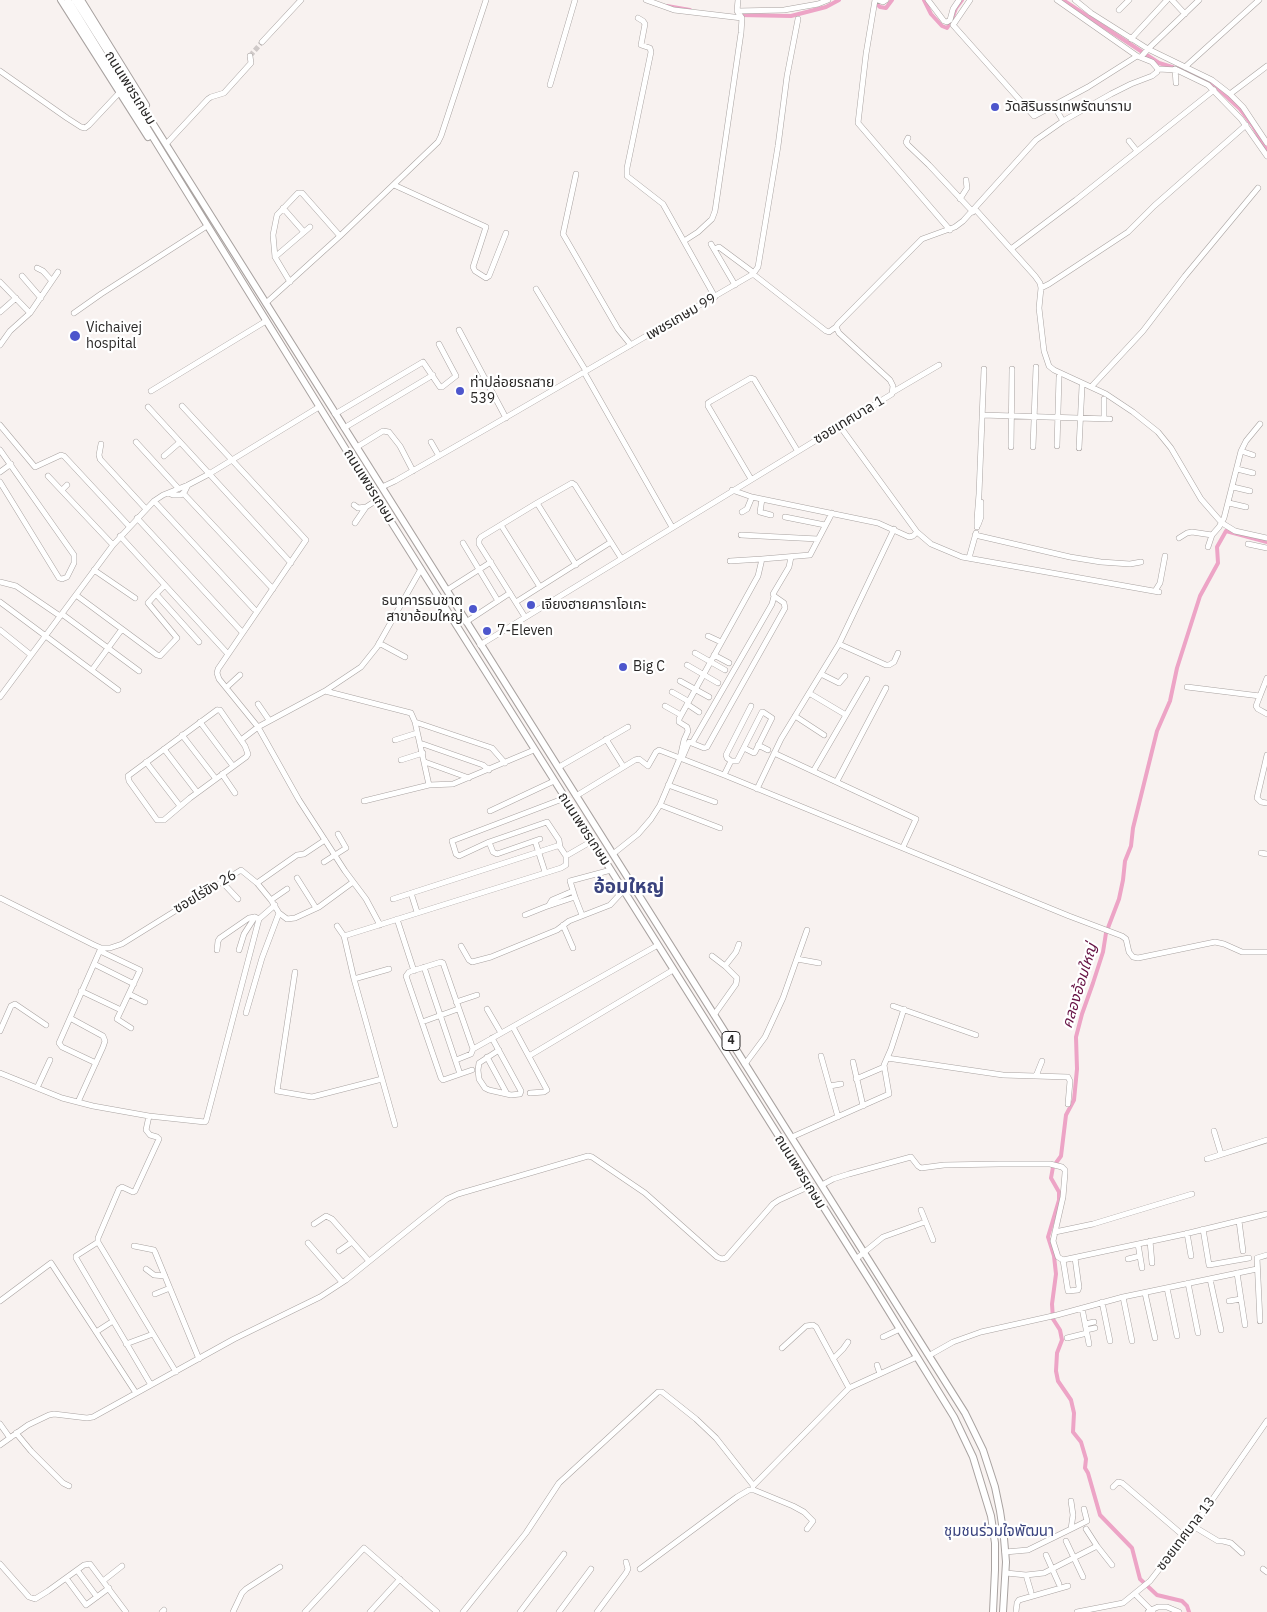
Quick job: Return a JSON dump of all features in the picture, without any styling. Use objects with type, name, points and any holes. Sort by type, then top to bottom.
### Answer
[{"type":"main road","name":"ถนนเพชรเกษม","points":[[61,0],[144,132],[172,170]]},
{"type":"main road","name":"ถนนเพชรเกษม","points":[[68,0],[370,489],[958,1423],[979,1472],[991,1516],[995,1587],[992,1612]]},
{"type":"main road","name":"ถนนเพชรเกษม","points":[[75,0],[965,1413],[983,1450],[998,1500],[1006,1573],[1003,1612]]},
{"type":"main road","name":"ถนนเพชรเกษม","points":[[81,0],[168,142],[185,176]]},
{"type":"main road","points":[[366,482],[373,482],[375,476]]},
{"type":"main road","points":[[370,489],[382,487]]},
{"type":"main road","points":[[824,1188],[832,1207],[856,1246],[852,1249],[846,1244]]},
{"type":"main road","points":[[871,1261],[866,1258],[863,1260],[889,1304],[896,1322]]},
{"type":"street","points":[[262,42],[301,0]]},
{"type":"street","points":[[266,303],[340,236],[430,150],[441,136],[486,0]]},
{"type":"street","points":[[550,85],[575,0]]},
{"type":"street","points":[[646,0],[674,10],[739,14],[784,10],[818,4],[828,0]]},
{"type":"street","points":[[684,241],[712,219],[715,211],[741,33],[738,0]]},
{"type":"street","points":[[886,0],[882,2],[876,1],[858,123],[950,230]]},
{"type":"street","points":[[928,0],[946,22],[950,20],[953,9],[959,0]]},
{"type":"street","points":[[970,0],[953,25],[1034,116],[1088,87],[1143,53],[1199,0]]},
{"type":"street","points":[[1058,0],[1143,53],[1186,67],[1208,77],[1243,106],[1267,143]]},
{"type":"street","points":[[1074,0],[1131,39],[1158,69],[1175,69],[1214,90],[1246,125],[1267,156]]},
{"type":"street","points":[[1120,10],[1130,0]]},
{"type":"street","points":[[1131,39],[1167,0]]},
{"type":"street","points":[[1172,0],[1185,14]]},
{"type":"street","points":[[1186,67],[1259,0]]},
{"type":"street","points":[[638,18],[645,24],[641,44],[650,48],[651,52],[627,176],[660,200],[715,297]]},
{"type":"street","points":[[754,274],[759,261],[778,146],[787,76],[798,19]]},
{"type":"street","points":[[168,142],[211,97],[224,93],[251,63],[250,56]]},
{"type":"street","points":[[1230,94],[1267,66]]},
{"type":"street","points":[[735,285],[712,246],[719,246],[829,332],[922,239],[950,230],[974,211],[1030,145],[1063,121],[1124,87],[1152,76],[1158,69]]},
{"type":"street","points":[[1175,69],[1176,83]]},
{"type":"street","points":[[1,74],[85,128],[119,92]]},
{"type":"street","points":[[1011,250],[1214,90]]},
{"type":"street","points":[[1054,106],[1063,121]]},
{"type":"street","points":[[1041,288],[1050,284],[1128,232],[1154,206],[1246,125]]},
{"type":"street","points":[[908,138],[906,142],[908,145],[1035,276],[1041,288],[1039,308],[1047,363],[1054,370],[1092,386],[1121,403],[1158,432],[1171,448],[1201,499],[1222,524],[1235,531],[1267,538]]},
{"type":"street","points":[[1129,140],[1137,151]]},
{"type":"street","points":[[576,174],[563,234],[618,329],[631,346]]},
{"type":"street","points":[[960,199],[967,188],[966,180]]},
{"type":"street","points":[[394,184],[486,227],[473,267],[475,271],[486,278],[490,276],[506,233]]},
{"type":"street","points":[[1092,386],[1150,322],[1185,276],[1258,188]]},
{"type":"street","points":[[290,282],[275,257],[273,235],[277,216],[298,194],[302,193],[340,236]]},
{"type":"street","points":[[283,208],[304,232]]},
{"type":"street","points":[[74,313],[207,226]]},
{"type":"street","points":[[275,257],[310,227]]},
{"type":"street","points":[[37,268],[52,281]]},
{"type":"street","points":[[0,345],[10,331],[30,313],[58,272]]},
{"type":"street","name":"เพชรเกษม 99","points":[[382,487],[506,418],[754,274]]},
{"type":"street","points":[[22,276],[41,298]]},
{"type":"street","points":[[0,282],[30,313]]},
{"type":"street","points":[[536,289],[672,527]]},
{"type":"street","points":[[0,312],[16,298]]},
{"type":"street","points":[[151,391],[266,321]]},
{"type":"street","name":"ซอยเทศบาล 1","points":[[480,645],[890,395],[893,392],[893,386],[890,380],[839,333],[836,327]]},
{"type":"street","points":[[459,330],[506,418]]},
{"type":"street","points":[[335,414],[423,362],[441,387],[456,376],[439,344]]},
{"type":"street","points":[[893,392],[939,365]]},
{"type":"street","points":[[1033,447],[1036,367]]},
{"type":"street","points":[[970,558],[978,527],[984,369]]},
{"type":"street","points":[[1011,447],[1012,369]]},
{"type":"street","points":[[344,428],[433,375]]},
{"type":"street","points":[[1057,446],[1059,377]]},
{"type":"street","points":[[751,479],[708,406],[708,403],[711,401],[752,378],[797,450]]},
{"type":"street","points":[[1079,448],[1082,386]]},
{"type":"street","points":[[1104,399],[1104,419]]},
{"type":"street","points":[[182,406],[306,538],[306,542],[242,632],[218,668],[217,673],[258,727],[299,800],[366,899],[380,925]]},
{"type":"street","points":[[148,407],[291,563]]},
{"type":"street","points":[[0,697],[120,536],[154,501],[209,474],[319,407]]},
{"type":"street","points":[[982,415],[1110,419]]},
{"type":"street","points":[[1208,547],[1212,535],[1222,524],[1241,451],[1246,441],[1260,424]]},
{"type":"street","points":[[0,425],[36,467],[61,455],[64,456],[129,526]]},
{"type":"street","points":[[839,425],[917,532],[930,544],[952,554],[1157,592],[1165,556]]},
{"type":"street","points":[[357,447],[383,431],[389,432],[400,446],[413,471]]},
{"type":"street","points":[[136,442],[178,488]]},
{"type":"street","points":[[164,456],[180,442]]},
{"type":"street","points":[[430,442],[439,456]]},
{"type":"street","points":[[101,444],[100,459],[146,509]]},
{"type":"street","points":[[0,450],[74,555],[74,563],[67,577],[59,578],[0,482]]},
{"type":"street","points":[[1241,451],[1253,455]]},
{"type":"street","points":[[0,472],[11,464]]},
{"type":"street","points":[[1237,469],[1253,474]]},
{"type":"street","points":[[48,476],[113,545]]},
{"type":"street","points":[[525,617],[479,540],[537,503],[572,483],[575,484],[621,558]]},
{"type":"street","points":[[63,492],[62,490],[67,485]]},
{"type":"street","points":[[168,493],[177,495],[183,493],[188,485]]},
{"type":"street","points":[[1233,487],[1250,491]]},
{"type":"street","points":[[732,490],[752,497],[878,523],[909,537],[917,532]]},
{"type":"street","points":[[183,493],[272,589]]},
{"type":"street","points":[[742,512],[747,509],[752,497]]},
{"type":"street","points":[[762,499],[760,512],[770,515]]},
{"type":"street","points":[[355,523],[366,507],[377,500]]},
{"type":"street","points":[[154,501],[254,609]]},
{"type":"street","points":[[537,503],[576,565]]},
{"type":"street","points":[[1229,503],[1246,507]]},
{"type":"street","points":[[354,505],[358,508],[366,507]]},
{"type":"street","points":[[730,561],[810,555],[832,513]]},
{"type":"street","points":[[785,517],[825,525]]},
{"type":"street","points":[[137,518],[242,632]]},
{"type":"street","points":[[502,525],[540,586]]},
{"type":"street","points":[[757,789],[771,751],[839,644],[894,529]]},
{"type":"street","points":[[1179,538],[1192,532],[1212,535]]},
{"type":"street","points":[[741,535],[818,539]]},
{"type":"street","points":[[975,535],[1070,557],[1101,562],[1130,564],[1141,562]]},
{"type":"street","points":[[120,536],[228,654]]},
{"type":"street","points":[[516,602],[611,542]]},
{"type":"street","points":[[463,543],[498,601]]},
{"type":"street","points":[[1248,544],[1267,548]]},
{"type":"street","points":[[613,854],[646,826],[660,805],[689,742],[692,743],[772,604],[774,593],[789,568],[791,557]]},
{"type":"street","points":[[681,759],[684,740],[688,730],[679,721],[681,715],[758,576],[762,559]]},
{"type":"street","points":[[446,590],[491,562]]},
{"type":"street","points":[[241,740],[269,720],[325,691],[361,667],[380,643],[421,569]]},
{"type":"street","points":[[94,570],[134,598]]},
{"type":"street","points":[[0,582],[16,586],[61,615],[139,672]]},
{"type":"street","points":[[76,595],[160,656],[164,654],[177,638],[148,603],[165,585]]},
{"type":"street","points":[[466,622],[510,593]]},
{"type":"street","points":[[156,594],[199,642]]},
{"type":"street","points":[[692,743],[704,748],[707,747],[786,608],[784,602],[774,596]]},
{"type":"street","points":[[167,605],[176,597]]},
{"type":"street","points":[[0,602],[118,690]]},
{"type":"street","points":[[178,618],[188,610]]},
{"type":"street","points":[[92,670],[122,628]]},
{"type":"street","points":[[194,636],[204,628]]},
{"type":"street","points":[[0,630],[31,655]]},
{"type":"street","points":[[708,636],[721,642]]},
{"type":"street","points":[[380,643],[405,657]]},
{"type":"street","points":[[839,644],[886,665],[894,662],[898,653]]},
{"type":"street","points":[[695,653],[725,670]]},
{"type":"street","points":[[714,655],[729,663]]},
{"type":"street","points":[[687,665],[718,683]]},
{"type":"street","points":[[821,674],[838,683],[846,676]]},
{"type":"street","points":[[226,687],[240,675]]},
{"type":"street","points":[[1267,678],[1256,708],[1267,714]]},
{"type":"street","points":[[814,770],[867,679]]},
{"type":"street","points":[[680,681],[709,697]]},
{"type":"street","points":[[837,781],[886,688]]},
{"type":"street","points":[[1187,688],[1260,696]]},
{"type":"street","points":[[325,691],[409,712],[413,715],[429,785]]},
{"type":"street","points":[[672,692],[700,712]]},
{"type":"street","points":[[810,692],[846,715]]},
{"type":"street","points":[[258,704],[269,720]]},
{"type":"street","points":[[665,706],[681,715]]},
{"type":"street","points":[[731,762],[726,755],[751,706]]},
{"type":"street","points":[[220,710],[241,740],[248,754],[197,792],[164,820],[157,820],[127,778],[182,735],[215,711],[220,710]]},
{"type":"street","points":[[731,762],[737,761],[763,712],[772,718],[754,753],[744,748]]},
{"type":"street","points":[[795,716],[824,735]]},
{"type":"street","points":[[200,722],[233,766]]},
{"type":"street","points":[[415,722],[492,748],[505,763]]},
{"type":"street","points":[[558,767],[628,727]]},
{"type":"street","points":[[395,740],[418,733]]},
{"type":"street","points":[[182,735],[216,779]]},
{"type":"street","points":[[606,739],[623,766]]},
{"type":"street","points":[[420,744],[483,764],[489,770]]},
{"type":"street","points":[[758,745],[916,819],[903,847]]},
{"type":"street","points":[[164,749],[197,792]]},
{"type":"street","points":[[364,801],[429,785],[453,784],[534,750]]},
{"type":"street","points":[[576,796],[637,759],[648,766],[659,750],[724,774],[1124,937],[1129,952],[1134,958],[1215,942],[1242,952],[1267,952]]},
{"type":"street","points":[[401,760],[423,753]]},
{"type":"street","points":[[1267,755],[1257,798],[1267,803]]},
{"type":"street","points":[[146,762],[180,806]]},
{"type":"street","points":[[425,762],[469,778]]},
{"type":"street","points":[[724,774],[731,762]]},
{"type":"street","points":[[222,774],[235,793]]},
{"type":"street","points":[[490,811],[554,781]]},
{"type":"street","points":[[668,785],[715,802]]},
{"type":"street","points":[[344,936],[564,866],[566,856],[560,847],[559,840],[547,822],[489,842],[459,856],[456,854],[452,841],[565,798]]},
{"type":"street","points":[[660,805],[720,828]]},
{"type":"street","points":[[324,862],[346,848],[338,834]]},
{"type":"street","points":[[257,883],[297,855],[304,854],[325,840]]},
{"type":"street","points":[[489,842],[493,852],[496,854],[537,840],[538,852],[545,872]]},
{"type":"street","points":[[566,856],[592,841]]},
{"type":"street","points":[[393,899],[557,846],[560,847]]},
{"type":"street","points":[[1261,853],[1267,854]]},
{"type":"street","name":"ซอยไร่ขิง 26","points":[[101,949],[116,947],[122,944],[241,870],[257,883],[279,914]]},
{"type":"street","points":[[582,915],[570,881],[611,870]]},
{"type":"street","points":[[297,878],[316,908]]},
{"type":"street","points":[[222,882],[238,899]]},
{"type":"street","points":[[246,1012],[262,958],[279,914],[287,919],[291,919],[316,908],[353,882]]},
{"type":"street","points":[[239,950],[244,934],[257,918],[287,889]]},
{"type":"street","points":[[549,905],[555,899],[573,891]]},
{"type":"street","points":[[460,946],[469,960],[474,962],[557,930],[582,915],[610,904],[623,891]]},
{"type":"street","points":[[412,893],[417,912]]},
{"type":"street","points":[[525,915],[575,897]]},
{"type":"street","points":[[0,898],[139,969],[117,1020],[131,1028]]},
{"type":"street","points":[[217,950],[220,938],[246,919],[257,918]]},
{"type":"street","points":[[0,1073],[78,1102],[149,1119],[203,1123],[206,1121],[257,918]]},
{"type":"street","points":[[397,920],[414,971]]},
{"type":"street","points":[[563,925],[573,948]]},
{"type":"street","points":[[337,926],[344,936],[354,979],[395,1125]]},
{"type":"street","points":[[745,1064],[759,1046],[783,998],[807,930]]},
{"type":"street","points":[[472,1049],[658,945]]},
{"type":"street","points":[[725,966],[738,947]]},
{"type":"street","points":[[96,1063],[60,1046],[59,1043],[101,949]]},
{"type":"street","points":[[712,956],[737,978],[737,982],[714,1014]]},
{"type":"street","points":[[797,960],[820,963]]},
{"type":"street","points":[[456,1060],[471,1054],[472,1049],[442,962],[409,972],[406,976],[441,1078],[443,1080],[472,1070]]},
{"type":"street","points":[[94,964],[134,984]]},
{"type":"street","points":[[424,967],[460,1074]]},
{"type":"street","points":[[354,979],[390,969]]},
{"type":"street","points":[[529,1056],[673,970]]},
{"type":"street","points":[[296,972],[277,1090],[312,1097],[382,1079]]},
{"type":"street","points":[[81,991],[121,1010]]},
{"type":"street","points":[[128,994],[146,1002]]},
{"type":"street","points":[[456,1002],[477,995]]},
{"type":"street","points":[[0,1031],[11,1006],[15,1004],[46,1025]]},
{"type":"street","points":[[893,1006],[976,1036]]},
{"type":"street","points":[[422,1022],[458,1009]]},
{"type":"street","points":[[487,1009],[501,1033]]},
{"type":"street","points":[[792,1137],[890,1094],[884,1067],[904,1009]]},
{"type":"street","points":[[70,1018],[103,1036],[104,1041],[78,1102]]},
{"type":"street","points":[[513,1026],[547,1090],[530,1093]]},
{"type":"street","points":[[492,1038],[499,1050],[521,1091],[520,1094],[507,1094],[489,1090],[482,1084],[478,1066],[487,1057],[499,1050]]},
{"type":"street","points":[[821,1056],[838,1117]]},
{"type":"street","points":[[487,1057],[507,1094]]},
{"type":"street","points":[[887,1058],[1003,1075],[1068,1077],[1070,1081],[1068,1104]]},
{"type":"street","points":[[37,1088],[50,1060]]},
{"type":"street","points":[[1036,1076],[1042,1061]]},
{"type":"street","points":[[853,1062],[863,1106]]},
{"type":"street","points":[[856,1078],[884,1067]]},
{"type":"street","points":[[830,1086],[841,1084]]},
{"type":"street","points":[[149,1119],[146,1132],[158,1139],[135,1191],[133,1192],[122,1187],[119,1189],[98,1242],[176,1372]]},
{"type":"street","points":[[1214,1131],[1221,1154]]},
{"type":"street","points":[[1207,1159],[1267,1140]]},
{"type":"street","points":[[0,1445],[34,1421],[54,1414],[93,1417],[245,1334],[320,1297],[458,1194],[588,1156],[597,1160],[645,1193],[722,1260],[726,1258],[772,1204],[810,1186]]},
{"type":"street","points":[[824,1188],[841,1176],[909,1157],[912,1157],[921,1168],[973,1164],[1051,1164],[1062,1167],[1065,1173],[1061,1210],[1053,1237],[1055,1251],[1058,1257],[1063,1260],[1203,1230],[1267,1214]]},
{"type":"street","points":[[1055,1232],[1093,1224],[1192,1194]]},
{"type":"street","points":[[921,1210],[933,1240]]},
{"type":"street","points":[[314,1224],[326,1216],[329,1217],[369,1261]]},
{"type":"street","points":[[1239,1221],[1243,1251]]},
{"type":"street","points":[[856,1259],[883,1237],[925,1222]]},
{"type":"street","points":[[1203,1230],[1209,1265],[1249,1258]]},
{"type":"street","points":[[1187,1233],[1191,1256]]},
{"type":"street","points":[[1150,1241],[1152,1263]]},
{"type":"street","points":[[98,1242],[76,1256],[76,1258],[151,1385]]},
{"type":"street","points":[[340,1252],[352,1242]]},
{"type":"street","points":[[308,1243],[342,1282]]},
{"type":"street","points":[[1138,1244],[1142,1268]]},
{"type":"street","points":[[134,1246],[154,1250],[199,1359]]},
{"type":"street","points":[[1260,1321],[1257,1258],[1267,1255]]},
{"type":"street","points":[[1128,1259],[1140,1256]]},
{"type":"street","points":[[1063,1260],[1068,1291],[1078,1290],[1075,1258]]},
{"type":"street","points":[[0,1301],[51,1263],[136,1393]]},
{"type":"street","points":[[146,1269],[154,1275],[165,1276]]},
{"type":"street","points":[[930,1355],[953,1342],[981,1332],[1057,1315],[1102,1302],[1258,1269]]},
{"type":"street","points":[[1236,1273],[1245,1325]]},
{"type":"street","points":[[1210,1279],[1221,1330]]},
{"type":"street","points":[[1188,1283],[1198,1333]]},
{"type":"street","points":[[155,1294],[170,1288]]},
{"type":"street","points":[[1167,1288],[1177,1336]]},
{"type":"street","points":[[1145,1293],[1155,1338]]},
{"type":"street","points":[[1124,1297],[1132,1341]]},
{"type":"street","points":[[1229,1301],[1241,1299]]},
{"type":"street","points":[[1102,1302],[1110,1341]]},
{"type":"street","points":[[1082,1308],[1089,1344]]},
{"type":"street","points":[[96,1332],[113,1321]]},
{"type":"street","points":[[1085,1324],[1094,1322]]},
{"type":"street","points":[[782,1348],[806,1326],[814,1325],[849,1388]]},
{"type":"street","points":[[1067,1338],[1095,1328]]},
{"type":"street","points":[[883,1337],[900,1329]]},
{"type":"street","points":[[126,1344],[154,1334]]},
{"type":"street","points":[[833,1358],[848,1342]]},
{"type":"street","points":[[640,1569],[753,1487],[849,1388],[917,1357]]},
{"type":"street","points":[[877,1365],[880,1374]]},
{"type":"street","points":[[463,1612],[526,1533],[559,1483],[658,1392],[662,1392],[716,1438],[753,1487],[804,1512],[813,1521],[807,1529]]},
{"type":"street","name":"ซอยเทศบาล 13","points":[[1078,1612],[1099,1610],[1122,1603],[1150,1581],[1194,1526],[1267,1420]]},
{"type":"street","points":[[0,1424],[10,1438]]},
{"type":"street","points":[[16,1433],[31,1451],[63,1483],[69,1486]]},
{"type":"street","points":[[1113,1488],[1118,1482],[1122,1483],[1185,1537]]},
{"type":"street","points":[[1070,1502],[1073,1515],[1071,1529]]},
{"type":"street","points":[[1005,1552],[1028,1550],[1087,1521],[1084,1509]]},
{"type":"street","points":[[1194,1526],[1218,1542],[1226,1541],[1233,1544],[1242,1553]]},
{"type":"street","points":[[1086,1529],[1112,1564]]},
{"type":"street","points":[[1066,1541],[1082,1577]]},
{"type":"street","points":[[1233,1544],[1233,1553]]},
{"type":"street","points":[[1006,1573],[1026,1575],[1044,1573],[1052,1567],[1097,1546]]},
{"type":"street","points":[[305,1612],[364,1548],[437,1612]]},
{"type":"street","points":[[520,1612],[564,1554]]},
{"type":"street","points":[[1046,1555],[1059,1584]]},
{"type":"street","points":[[597,1612],[626,1573],[628,1569],[626,1562]]},
{"type":"street","points":[[0,1564],[34,1599],[84,1565],[90,1564],[126,1612]]},
{"type":"street","points":[[103,1581],[122,1566]]},
{"type":"street","points":[[233,1612],[242,1593],[246,1589],[280,1567]]},
{"type":"street","points":[[559,1612],[591,1569]]},
{"type":"street","points":[[77,1570],[97,1597]]},
{"type":"street","points":[[1026,1575],[1031,1592]]},
{"type":"street","points":[[66,1578],[86,1605],[109,1588]]},
{"type":"street","points":[[370,1612],[400,1579]]},
{"type":"street","points":[[1016,1612],[1019,1600],[1068,1586]]},
{"type":"street","points":[[1137,1592],[1150,1611],[1158,1607],[1167,1607],[1179,1612]]},
{"type":"waterway","points":[[739,15],[791,16],[826,7],[839,0]]},
{"type":"waterway","points":[[875,2],[880,7],[886,8],[892,0]]},
{"type":"waterway","points":[[924,0],[931,14],[942,26],[947,28],[956,8],[962,0]]},
{"type":"waterway","points":[[1063,0],[1159,63],[1211,82],[1240,109],[1253,126],[1267,151]]},
{"type":"waterway","points":[[667,6],[690,10]]},
{"type":"waterway","name":"คลองอ้อมใหญ่","points":[[1189,1612],[1187,1606],[1182,1601],[1157,1595],[1140,1579],[1132,1548],[1100,1515],[1085,1468],[1086,1459],[1081,1442],[1073,1432],[1074,1413],[1071,1400],[1058,1381],[1056,1371],[1057,1353],[1062,1340],[1060,1330],[1053,1319],[1052,1304],[1056,1274],[1054,1256],[1048,1237],[1059,1200],[1059,1192],[1051,1178],[1053,1167],[1061,1156],[1066,1115],[1074,1100],[1077,1069],[1076,1037],[1103,952],[1106,933],[1119,899],[1125,861],[1131,846],[1133,828],[1157,731],[1170,701],[1177,668],[1200,596],[1218,563],[1217,547],[1226,531],[1267,542]]},
{"type":"tunnel","points":[[250,56],[262,42]]},
{"type":"place","name":"วัดสิรินธรเทพรัตนาราม","points":[[995,107]]},
{"type":"place","name":"Vichaivej hospital","points":[[75,336]]},
{"type":"place","name":"ท่าปล่อยรถสาย 539","points":[[460,391]]},
{"type":"place","name":"เจียงฮายคาราโอเกะ","points":[[531,605]]},
{"type":"place","name":"ธนาคารธนชาต สาขาอ้อมใหญ่","points":[[473,609]]},
{"type":"place","name":"7-Eleven","points":[[487,631]]},
{"type":"place","name":"Big C","points":[[623,667]]},
{"type":"district","name":"อ้อมใหญ่","points":[[629,888]]},
{"type":"district","name":"ชุมชนร่วมใจพัฒนา","points":[[999,1532]]}]
